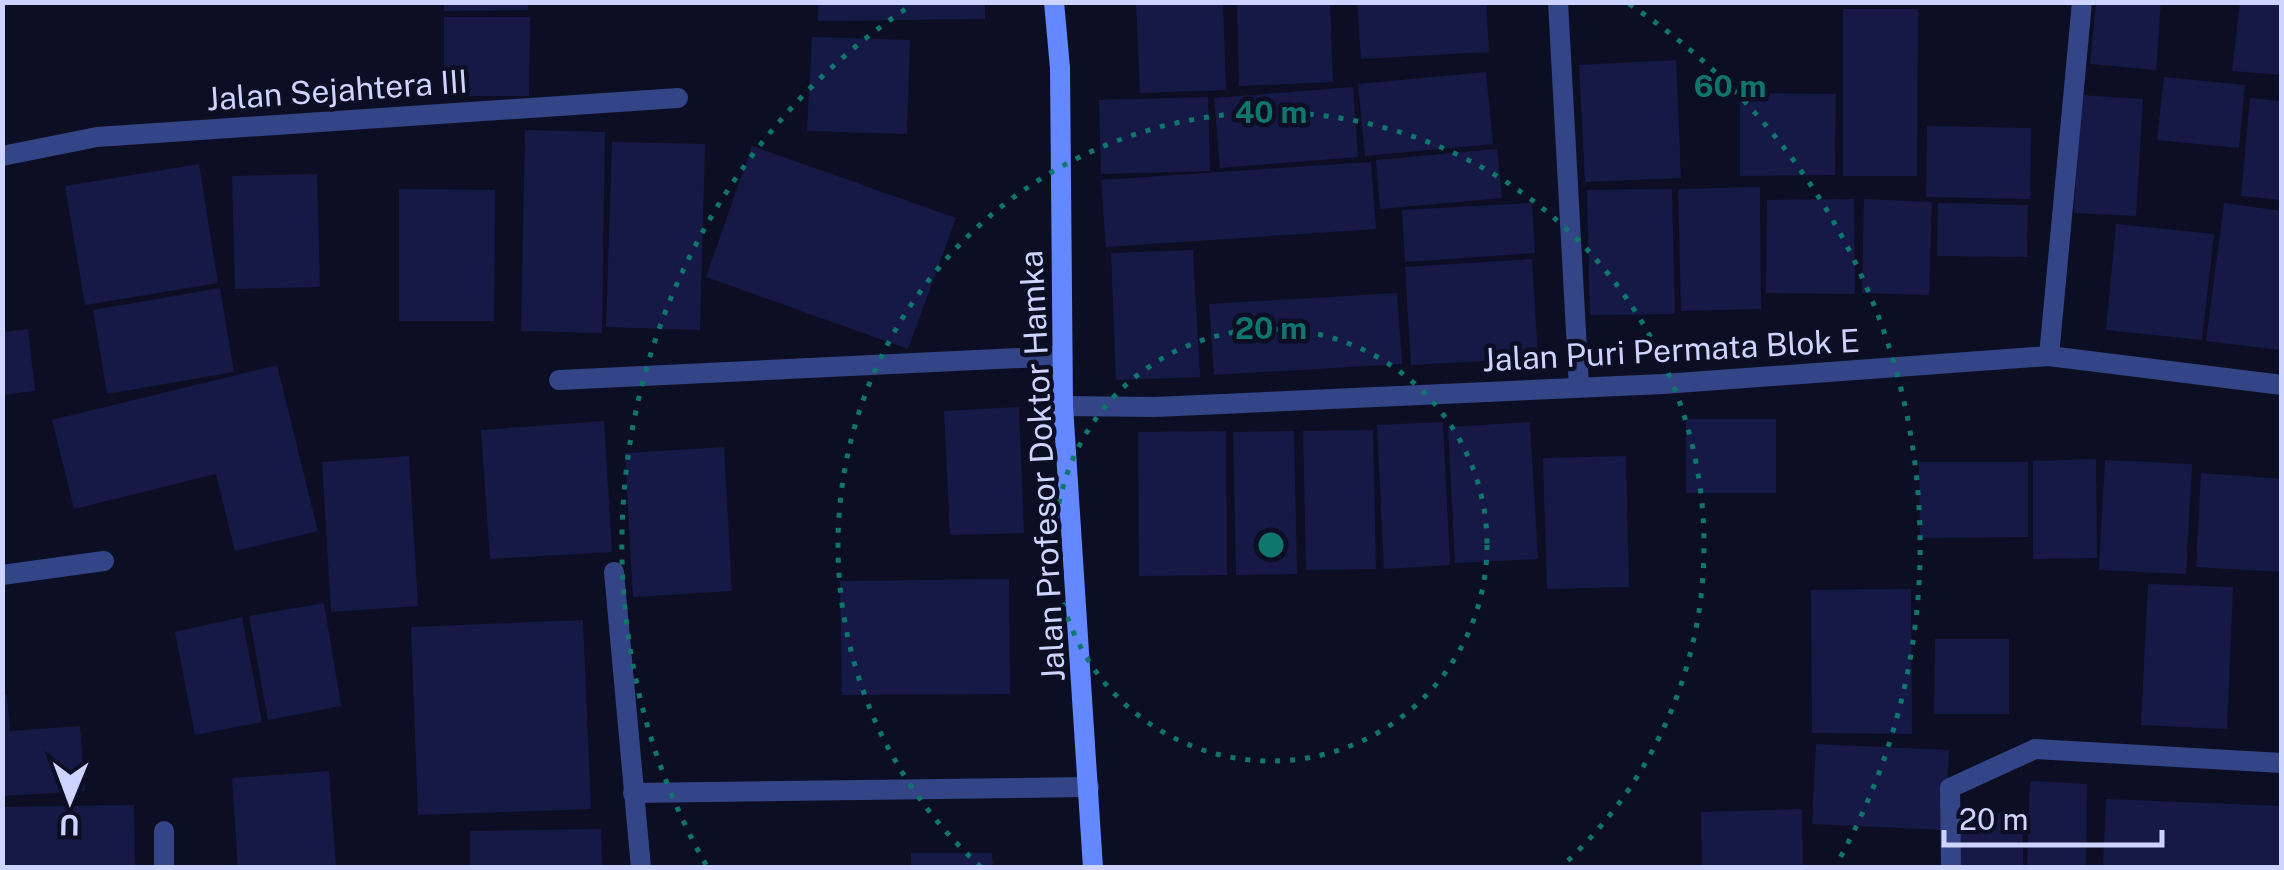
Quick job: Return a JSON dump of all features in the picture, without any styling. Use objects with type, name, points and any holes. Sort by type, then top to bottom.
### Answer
[{"type":"street","name":"Jalan Profesor Doktor Hamka","points":[[1054,2],[1060,68],[1062,406],[1093,868]]},
{"type":"street","points":[[1558,2],[1579,387]]},
{"type":"street","points":[[2049,356],[2082,2]]},
{"type":"street","name":"Jalan Sejahtera III","points":[[2,156],[97,137],[678,98]]},
{"type":"street","points":[[559,380],[1062,356]]},
{"type":"street","name":"Jalan Puri Permata Blok E","points":[[1062,406],[1155,407],[1579,387],[2049,356],[2282,385]]},
{"type":"street","points":[[2,575],[104,561]]},
{"type":"street","points":[[614,572],[641,868]]},
{"type":"street","points":[[1951,868],[1950,788],[2035,749],[2282,763]]},
{"type":"street","points":[[633,793],[1090,786]]},
{"type":"street","points":[[164,832],[164,868]]},
{"type":"building","points":[[444,2],[528,2],[528,10],[444,11]]},
{"type":"building","points":[[818,2],[985,2],[985,19],[818,21]]},
{"type":"building","points":[[1136,2],[1223,2],[1226,90],[1140,93]]},
{"type":"building","points":[[1237,2],[1330,2],[1333,82],[1239,86]]},
{"type":"building","points":[[1357,2],[1486,2],[1489,52],[1361,59]]},
{"type":"building","points":[[2096,2],[2161,2],[2156,70],[2090,64]]},
{"type":"building","points":[[2240,2],[2282,2],[2282,75],[2232,71]]},
{"type":"building","points":[[1843,9],[1918,9],[1917,176],[1843,176]]},
{"type":"building","points":[[444,17],[530,17],[529,96],[444,96]]},
{"type":"building","points":[[812,37],[910,40],[907,134],[807,131]]},
{"type":"building","points":[[1676,60],[1681,178],[1585,182],[1579,65]]},
{"type":"building","points":[[1486,72],[1493,144],[1365,156],[1358,84]]},
{"type":"building","points":[[2164,77],[2245,85],[2239,148],[2157,140]]},
{"type":"building","points":[[1353,87],[1358,157],[1220,168],[1214,98]]},
{"type":"building","points":[[1740,93],[1836,94],[1835,175],[1740,176]]},
{"type":"building","points":[[2080,95],[2143,99],[2136,216],[2074,213]]},
{"type":"building","points":[[1208,97],[1210,171],[1101,174],[1099,100]]},
{"type":"building","points":[[2250,98],[2282,101],[2282,200],[2241,196]]},
{"type":"building","points":[[1927,126],[2031,128],[2030,199],[1926,197]]},
{"type":"building","points":[[525,130],[605,132],[602,333],[521,331]]},
{"type":"building","points":[[612,142],[705,144],[700,330],[606,327]]},
{"type":"building","points":[[752,146],[956,218],[908,349],[706,277]]},
{"type":"building","points":[[1497,149],[1502,198],[1380,209],[1376,160]]},
{"type":"building","points":[[1371,162],[1376,229],[1106,247],[1101,180]]},
{"type":"building","points":[[199,164],[218,283],[85,305],[65,186]]},
{"type":"building","points":[[317,174],[320,287],[235,289],[232,176]]},
{"type":"building","points":[[1760,187],[1761,309],[1681,311],[1678,189]]},
{"type":"building","points":[[399,189],[495,190],[494,321],[399,321]]},
{"type":"building","points":[[1672,189],[1675,314],[1590,315],[1587,190]]},
{"type":"building","points":[[1854,199],[1855,294],[1766,293],[1767,200]]},
{"type":"building","points":[[1864,199],[1932,202],[1929,295],[1862,293]]},
{"type":"building","points":[[1532,203],[1535,253],[1405,262],[1402,210]]},
{"type":"building","points":[[1938,203],[2028,205],[2027,257],[1937,256]]},
{"type":"building","points":[[2224,203],[2282,211],[2279,350],[2206,341]]},
{"type":"building","points":[[2116,224],[2214,234],[2202,340],[2106,330]]},
{"type":"building","points":[[1193,250],[1200,377],[1116,380],[1111,253]]},
{"type":"building","points":[[1532,259],[1538,358],[1411,365],[1405,267]]},
{"type":"building","points":[[220,288],[234,372],[107,394],[93,310]]},
{"type":"building","points":[[1397,293],[1402,364],[1214,375],[1209,304]]},
{"type":"building","points":[[28,329],[35,391],[2,395],[2,332]]},
{"type":"building","points":[[277,365],[318,531],[235,551],[216,474],[74,509],[52,420]]},
{"type":"building","points":[[1019,407],[1024,533],[950,535],[944,411]]},
{"type":"building","points":[[1686,419],[1776,419],[1776,493],[1686,493]]},
{"type":"building","points":[[604,421],[612,552],[490,559],[481,430]]},
{"type":"building","points":[[1443,422],[1450,565],[1384,569],[1377,425]]},
{"type":"building","points":[[1530,422],[1538,559],[1455,563],[1448,427]]},
{"type":"building","points":[[1373,430],[1376,569],[1306,570],[1303,431]]},
{"type":"building","points":[[1226,431],[1227,575],[1139,576],[1138,432]]},
{"type":"building","points":[[1294,431],[1297,574],[1236,575],[1233,432]]},
{"type":"building","points":[[724,447],[732,591],[633,597],[625,453]]},
{"type":"building","points":[[409,456],[418,606],[331,612],[322,462]]},
{"type":"building","points":[[1626,456],[1629,587],[1547,589],[1543,458]]},
{"type":"building","points":[[2096,459],[2097,558],[2033,559],[2033,461]]},
{"type":"building","points":[[2105,460],[2192,464],[2186,574],[2099,570]]},
{"type":"building","points":[[1919,462],[2028,462],[2028,537],[1920,538]]},
{"type":"building","points":[[2201,473],[2282,479],[2282,572],[2196,567]]},
{"type":"building","points":[[1009,579],[1010,694],[842,695],[840,581]]},
{"type":"building","points":[[2148,584],[2233,587],[2227,729],[2141,725]]},
{"type":"building","points":[[1911,589],[1912,734],[1812,733],[1811,590]]},
{"type":"building","points":[[324,603],[341,706],[268,720],[249,616]]},
{"type":"building","points":[[242,617],[262,722],[195,735],[175,632]]},
{"type":"building","points":[[583,620],[591,809],[418,815],[411,627]]},
{"type":"building","points":[[1935,639],[2009,639],[2009,714],[1934,714]]},
{"type":"building","points":[[2,695],[7,695],[10,731],[80,726],[85,791],[2,796]]},
{"type":"building","points":[[1816,744],[1949,750],[1945,830],[1812,824]]},
{"type":"building","points":[[329,771],[336,868],[238,868],[232,778]]},
{"type":"building","points":[[2030,781],[2087,784],[2086,868],[2027,868]]},
{"type":"building","points":[[2106,799],[2282,806],[2282,868],[2103,868]]},
{"type":"building","points":[[134,805],[135,868],[2,868],[2,807]]},
{"type":"building","points":[[1802,809],[1803,868],[1702,868],[1701,812]]},
{"type":"building","points":[[2023,812],[2023,868],[1960,868],[1960,814]]},
{"type":"building","points":[[601,829],[602,868],[470,868],[470,831]]},
{"type":"building","points":[[911,853],[992,853],[993,868],[911,868]]}]
